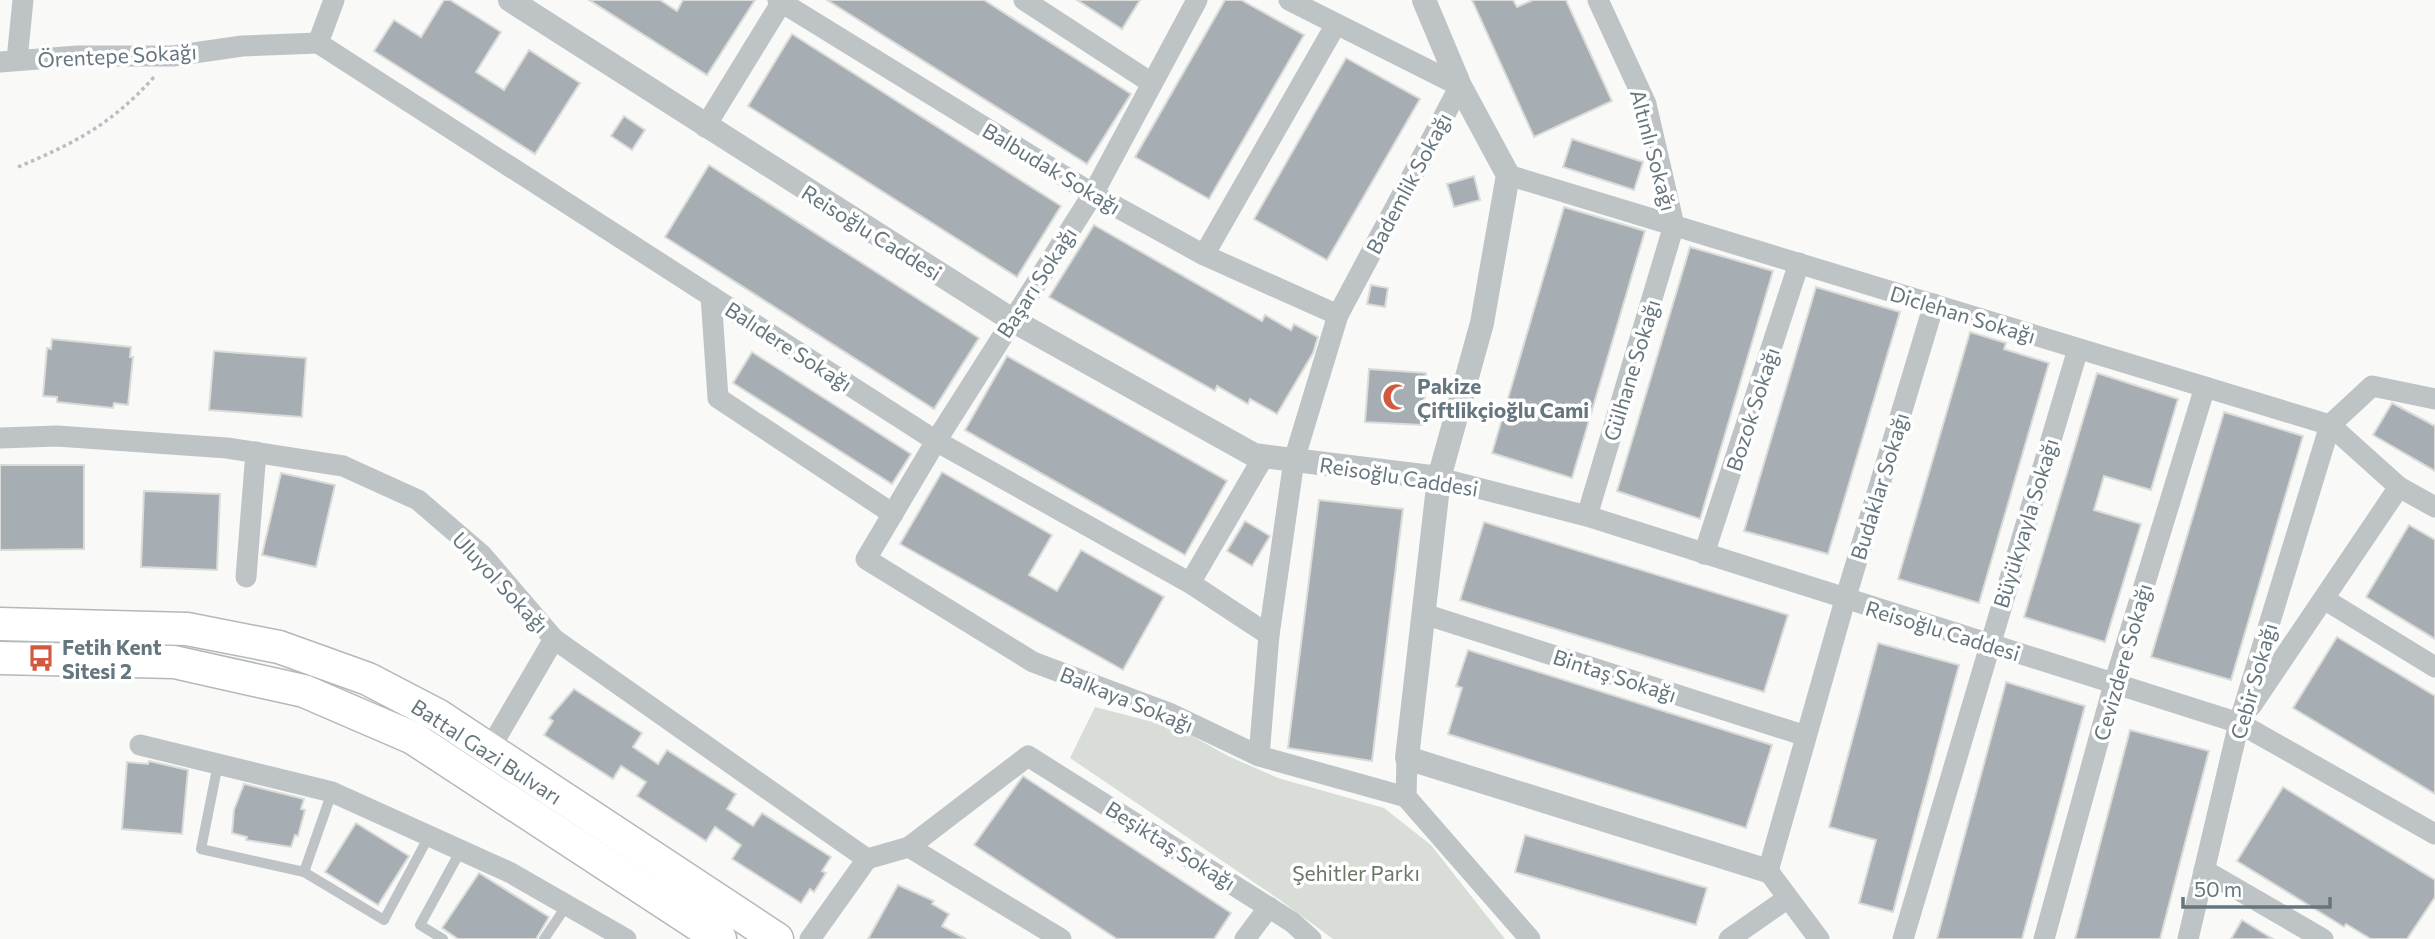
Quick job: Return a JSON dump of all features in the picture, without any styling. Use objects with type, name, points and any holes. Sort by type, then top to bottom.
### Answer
[{"type":"main road","name":"Battal Gazi Bulvarı","points":[[0,624],[187,629],[279,647],[368,679],[439,716],[777,939]]},
{"type":"main road","name":"Battal Gazi Bulvarı","points":[[0,659],[174,662],[304,691],[413,738],[720,939]]},
{"type":"street","points":[[9,61],[23,0]]},
{"type":"street","points":[[318,43],[334,0]]},
{"type":"street","name":"Reisoğlu Caddesi","points":[[510,0],[705,127],[1012,320],[1254,455],[1439,478],[1587,516],[1844,600],[2239,723],[2435,834]]},
{"type":"street","points":[[1024,0],[1150,82]]},
{"type":"street","name":"Başarı Sokağı","points":[[866,559],[936,441],[1093,194],[1150,82],[1197,0]]},
{"type":"street","name":"Bademlik Sokağı","points":[[1259,756],[1269,635],[1294,460],[1338,315],[1460,86],[1335,26],[1289,0]]},
{"type":"street","points":[[1424,0],[1460,86],[1508,175],[1482,323],[1439,478],[1407,758],[1406,797],[1530,939]]},
{"type":"street","name":"Altınlı Sokağı","points":[[1598,0],[1646,104],[1674,225]]},
{"type":"street","points":[[705,127],[780,1]]},
{"type":"street","name":"Balbudak Sokağı","points":[[780,1],[1093,194],[1204,255],[1338,315]]},
{"type":"street","points":[[1204,255],[1335,26]]},
{"type":"street","name":"Örentepe Sokağı","points":[[9,61],[77,56],[173,56],[242,46],[318,43]]},
{"type":"street","name":"Balıdere Sokağı","points":[[318,43],[936,441],[1190,583],[1269,635]]},
{"type":"street","name":"Diclehan Sokağı","points":[[1508,175],[2330,425],[2399,487],[2435,507]]},
{"type":"street","name":"Gülhane Sokağı","points":[[1587,516],[1674,225]]},
{"type":"street","name":"Bozok Sokağı","points":[[1704,554],[1799,263]]},
{"type":"street","points":[[711,296],[718,398],[893,513]]},
{"type":"street","name":"Budaklar Sokağı","points":[[1768,871],[1844,600],[1934,304]]},
{"type":"street","name":"Büyükyayla Sokağı","points":[[1903,939],[1988,645],[2078,349]]},
{"type":"street","points":[[2330,425],[2372,386],[2435,399]]},
{"type":"street","name":"Cevizdere Sokağı","points":[[2044,939],[2114,684],[2204,387]]},
{"type":"street","name":"Cebir Sokağı","points":[[2188,939],[2239,723],[2330,425]]},
{"type":"street","name":"Uluyol Sokağı","points":[[0,438],[57,436],[256,452],[343,466],[418,500],[482,555],[554,639],[867,859]]},
{"type":"street","points":[[246,577],[256,452]]},
{"type":"street","points":[[1190,583],[1264,456]]},
{"type":"street","points":[[2239,723],[2399,487]]},
{"type":"street","name":"Balkaya Sokağı","points":[[866,559],[1033,662],[1169,713],[1259,756],[1406,797]]},
{"type":"street","points":[[2324,599],[2435,667]]},
{"type":"street","name":"Bintaş Sokağı","points":[[1423,614],[1806,736]]},
{"type":"street","points":[[489,750],[554,639]]},
{"type":"street","points":[[140,745],[331,792],[511,873],[626,939]]},
{"type":"street","name":"Beşiktaş Sokağı","points":[[909,847],[1028,756],[1269,907],[1311,939]]},
{"type":"street","points":[[1407,758],[1768,871],[1819,939]]},
{"type":"street","points":[[810,939],[867,859],[909,847],[1061,939]]},
{"type":"street","points":[[2204,870],[2323,939]]},
{"type":"street","points":[[1728,939],[1788,898]]},
{"type":"street","points":[[1245,939],[1269,907]]},
{"type":"lane","points":[[218,764],[201,849],[304,872],[384,920],[429,836]]},
{"type":"lane","points":[[304,872],[331,792]]},
{"type":"lane","points":[[443,939],[420,925],[461,850]]},
{"type":"lane","points":[[544,939],[568,905]]},
{"type":"path","points":[[18,167],[74,144],[128,106],[173,56]]},
{"type":"green space","name":"Şehitler Parkı","points":[[1095,707],[1180,729],[1228,756],[1278,778],[1384,808],[1431,845],[1505,939],[1333,939],[1070,758]]},
{"type":"building","points":[[444,0],[450,0],[501,32],[476,72],[504,90],[529,50],[580,83],[535,154],[374,51],[394,20],[421,37]]},
{"type":"building","points":[[589,0],[660,0],[677,11],[683,0],[755,0],[707,75]]},
{"type":"building","points":[[827,0],[984,0],[1131,94],[1087,164]]},
{"type":"building","points":[[1077,0],[1140,0],[1122,29]]},
{"type":"building","points":[[1225,0],[1241,0],[1304,35],[1209,199],[1135,157]]},
{"type":"building","points":[[1472,0],[1513,0],[1517,7],[1533,0],[1566,0],[1612,101],[1534,137]]},
{"type":"building","points":[[792,34],[1061,206],[1017,277],[748,106]]},
{"type":"building","points":[[1346,58],[1420,99],[1327,260],[1254,219]]},
{"type":"building","points":[[624,116],[645,130],[632,150],[611,136]]},
{"type":"building","points":[[1572,139],[1643,162],[1634,190],[1563,167]]},
{"type":"building","points":[[709,165],[979,338],[934,409],[665,237]]},
{"type":"building","points":[[1474,176],[1480,200],[1454,207],[1447,184]]},
{"type":"building","points":[[1564,207],[1645,231],[1572,478],[1492,453]]},
{"type":"building","points":[[1094,225],[1262,321],[1265,315],[1291,330],[1294,324],[1318,337],[1313,353],[1277,414],[1250,399],[1248,404],[1217,386],[1215,391],[1049,297]]},
{"type":"building","points":[[1690,247],[1773,271],[1700,519],[1617,491]]},
{"type":"building","points":[[1371,285],[1388,288],[1385,307],[1367,304]]},
{"type":"building","points":[[1816,287],[1900,312],[1828,554],[1744,531]]},
{"type":"building","points":[[1970,332],[2006,343],[2004,349],[2049,363],[1979,603],[1898,579]]},
{"type":"building","points":[[52,339],[131,347],[130,357],[133,357],[128,405],[114,403],[113,408],[57,402],[57,397],[43,396],[47,348],[51,349]]},
{"type":"building","points":[[214,351],[306,358],[302,417],[209,410]]},
{"type":"building","points":[[752,352],[911,454],[892,484],[733,383]]},
{"type":"building","points":[[1007,356],[1227,481],[1185,555],[965,430]]},
{"type":"building","name":"Pakize Çiftlikçioğlu Cami","points":[[1369,369],[1426,373],[1423,425],[1365,422]]},
{"type":"building","points":[[2097,373],[2178,399],[2151,490],[2104,476],[2094,510],[2141,524],[2105,642],[2024,617]]},
{"type":"building","points":[[2392,403],[2435,426],[2435,471],[2373,435]]},
{"type":"building","points":[[2224,412],[2303,436],[2231,680],[2151,657]]},
{"type":"building","points":[[0,465],[84,465],[84,549],[0,550]]},
{"type":"building","points":[[942,472],[1052,535],[1029,575],[1057,591],[1081,550],[1164,597],[1123,670],[900,544]]},
{"type":"building","points":[[281,473],[335,485],[316,567],[262,555]]},
{"type":"building","points":[[144,491],[220,494],[217,570],[141,567]]},
{"type":"building","points":[[1319,500],[1403,509],[1372,761],[1288,748]]},
{"type":"building","points":[[1245,521],[1270,536],[1252,566],[1227,551]]},
{"type":"building","points":[[1484,522],[1788,615],[1764,692],[1460,600]]},
{"type":"building","points":[[2409,525],[2435,540],[2435,639],[2366,597]]},
{"type":"building","points":[[2337,637],[2435,696],[2435,794],[2293,708]]},
{"type":"building","points":[[1878,643],[1959,665],[1893,912],[1859,903],[1876,840],[1829,827]]},
{"type":"building","points":[[1468,650],[1772,745],[1746,828],[1448,734],[1462,688],[1456,686]]},
{"type":"building","points":[[2006,682],[2085,706],[2066,777],[2022,939],[1937,939]]},
{"type":"building","points":[[574,689],[642,733],[633,747],[658,764],[667,750],[736,794],[727,809],[753,826],[762,813],[831,857],[822,871],[826,873],[814,892],[810,889],[801,903],[732,859],[741,845],[715,827],[706,841],[637,796],[646,782],[621,766],[613,779],[544,735],[553,721],[549,718]]},
{"type":"building","points":[[2130,730],[2209,751],[2160,939],[2075,939]]},
{"type":"building","points":[[149,761],[188,770],[182,834],[122,829],[127,762],[148,764]]},
{"type":"building","points":[[1023,776],[1231,913],[1214,939],[1117,939],[974,845]]},
{"type":"building","points":[[244,784],[304,799],[301,809],[305,810],[298,836],[295,835],[291,847],[246,840],[247,837],[232,833],[234,810]]},
{"type":"building","points":[[2283,787],[2435,880],[2435,897],[2407,939],[2371,939],[2346,924],[2344,927],[2237,861]]},
{"type":"building","points":[[356,823],[409,856],[378,905],[325,872]]},
{"type":"building","points":[[1525,835],[1707,888],[1696,925],[1515,872]]},
{"type":"building","points":[[479,873],[549,917],[536,939],[458,939],[442,928]]},
{"type":"building","points":[[898,885],[934,901],[932,904],[949,914],[942,926],[966,939],[868,939]]},
{"type":"building","points":[[2242,920],[2273,939],[2231,939]]},
{"type":"place","name":"Pakize Çiftlikçioğlu Cami","points":[[1396,397]]},
{"type":"place","name":"Fetih Kent Sitesi 2","points":[[41,658]]}]
